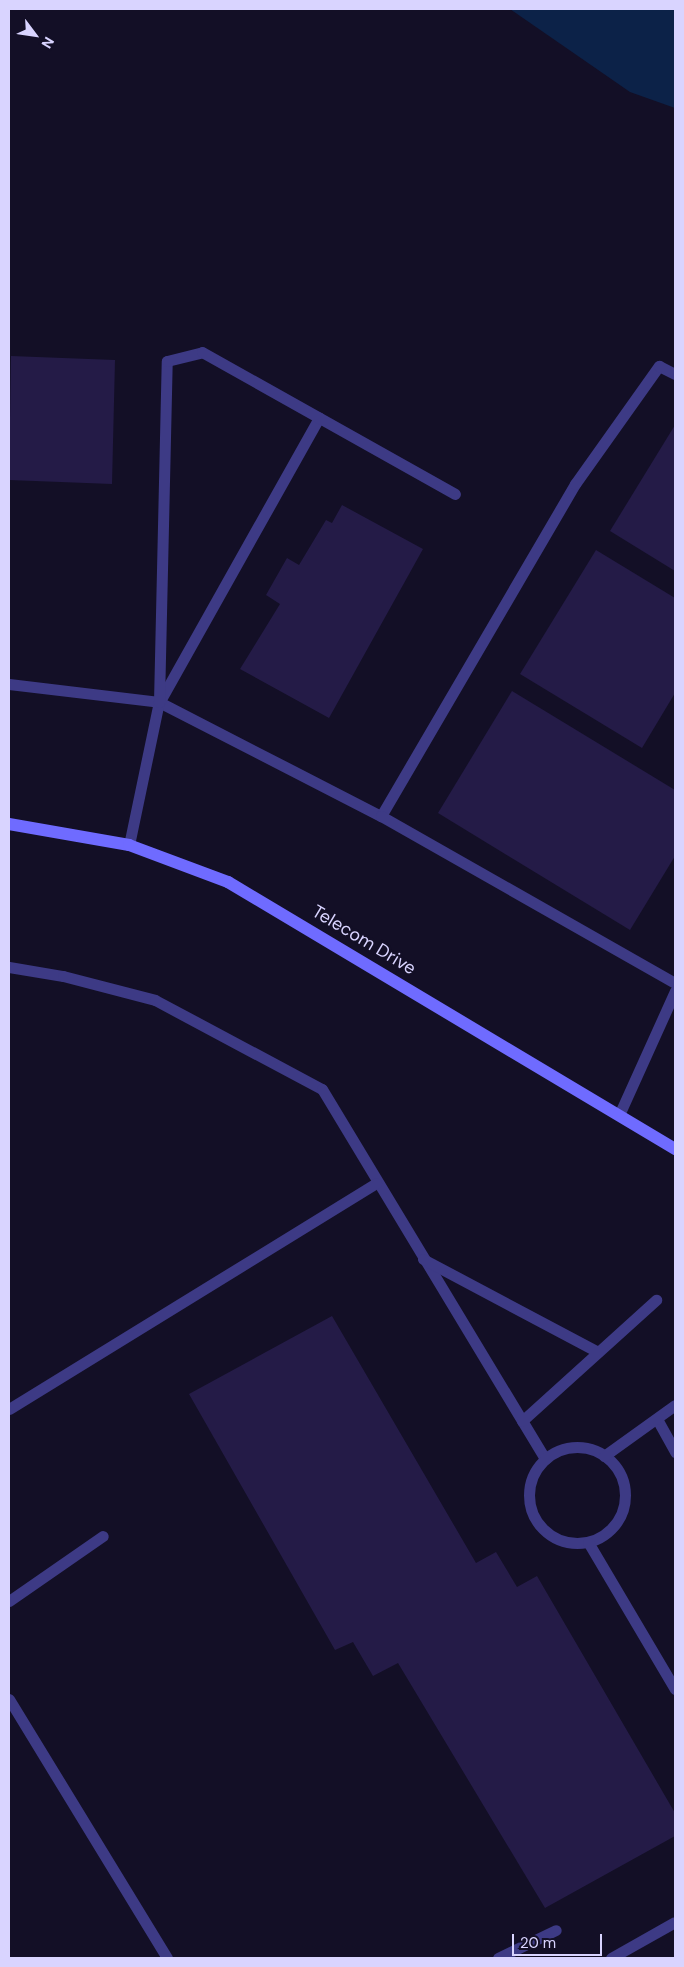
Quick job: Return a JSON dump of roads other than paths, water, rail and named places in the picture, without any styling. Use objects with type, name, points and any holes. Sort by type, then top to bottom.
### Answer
[{"type":"street","name":"Telecom Drive","points":[[9,824],[130,845],[228,882],[675,1149]]},
{"type":"lane","points":[[130,845],[159,702],[167,361],[202,352],[455,494]]},
{"type":"lane","points":[[381,816],[575,484],[659,366],[675,374]]},
{"type":"lane","points":[[159,702],[319,418]]},
{"type":"lane","points":[[9,684],[159,702],[381,816],[675,983]]},
{"type":"lane","points":[[9,967],[64,976],[154,1000],[322,1089],[376,1183],[545,1459]]},
{"type":"lane","points":[[619,1114],[675,991]]},
{"type":"lane","points":[[9,1409],[376,1183]]},
{"type":"lane","points":[[422,1259],[598,1352]]},
{"type":"lane","points":[[522,1420],[656,1300]]},
{"type":"lane","points":[[604,1456],[675,1405]]},
{"type":"lane","points":[[657,1419],[675,1452]]},
{"type":"lane","points":[[574,1447],[604,1456],[619,1473],[625,1496],[614,1526],[588,1542],[556,1539],[534,1517],[530,1487],[545,1459],[574,1447]]},
{"type":"lane","points":[[9,1600],[103,1536]]},
{"type":"lane","points":[[588,1542],[675,1689]]},
{"type":"lane","points":[[9,1700],[167,1958]]},
{"type":"lane","points":[[611,1958],[675,1922]]},
{"type":"lane","points":[[498,1958],[556,1930]]},
{"type":"water","points":[[510,9],[675,9],[675,108],[630,92]]}]
